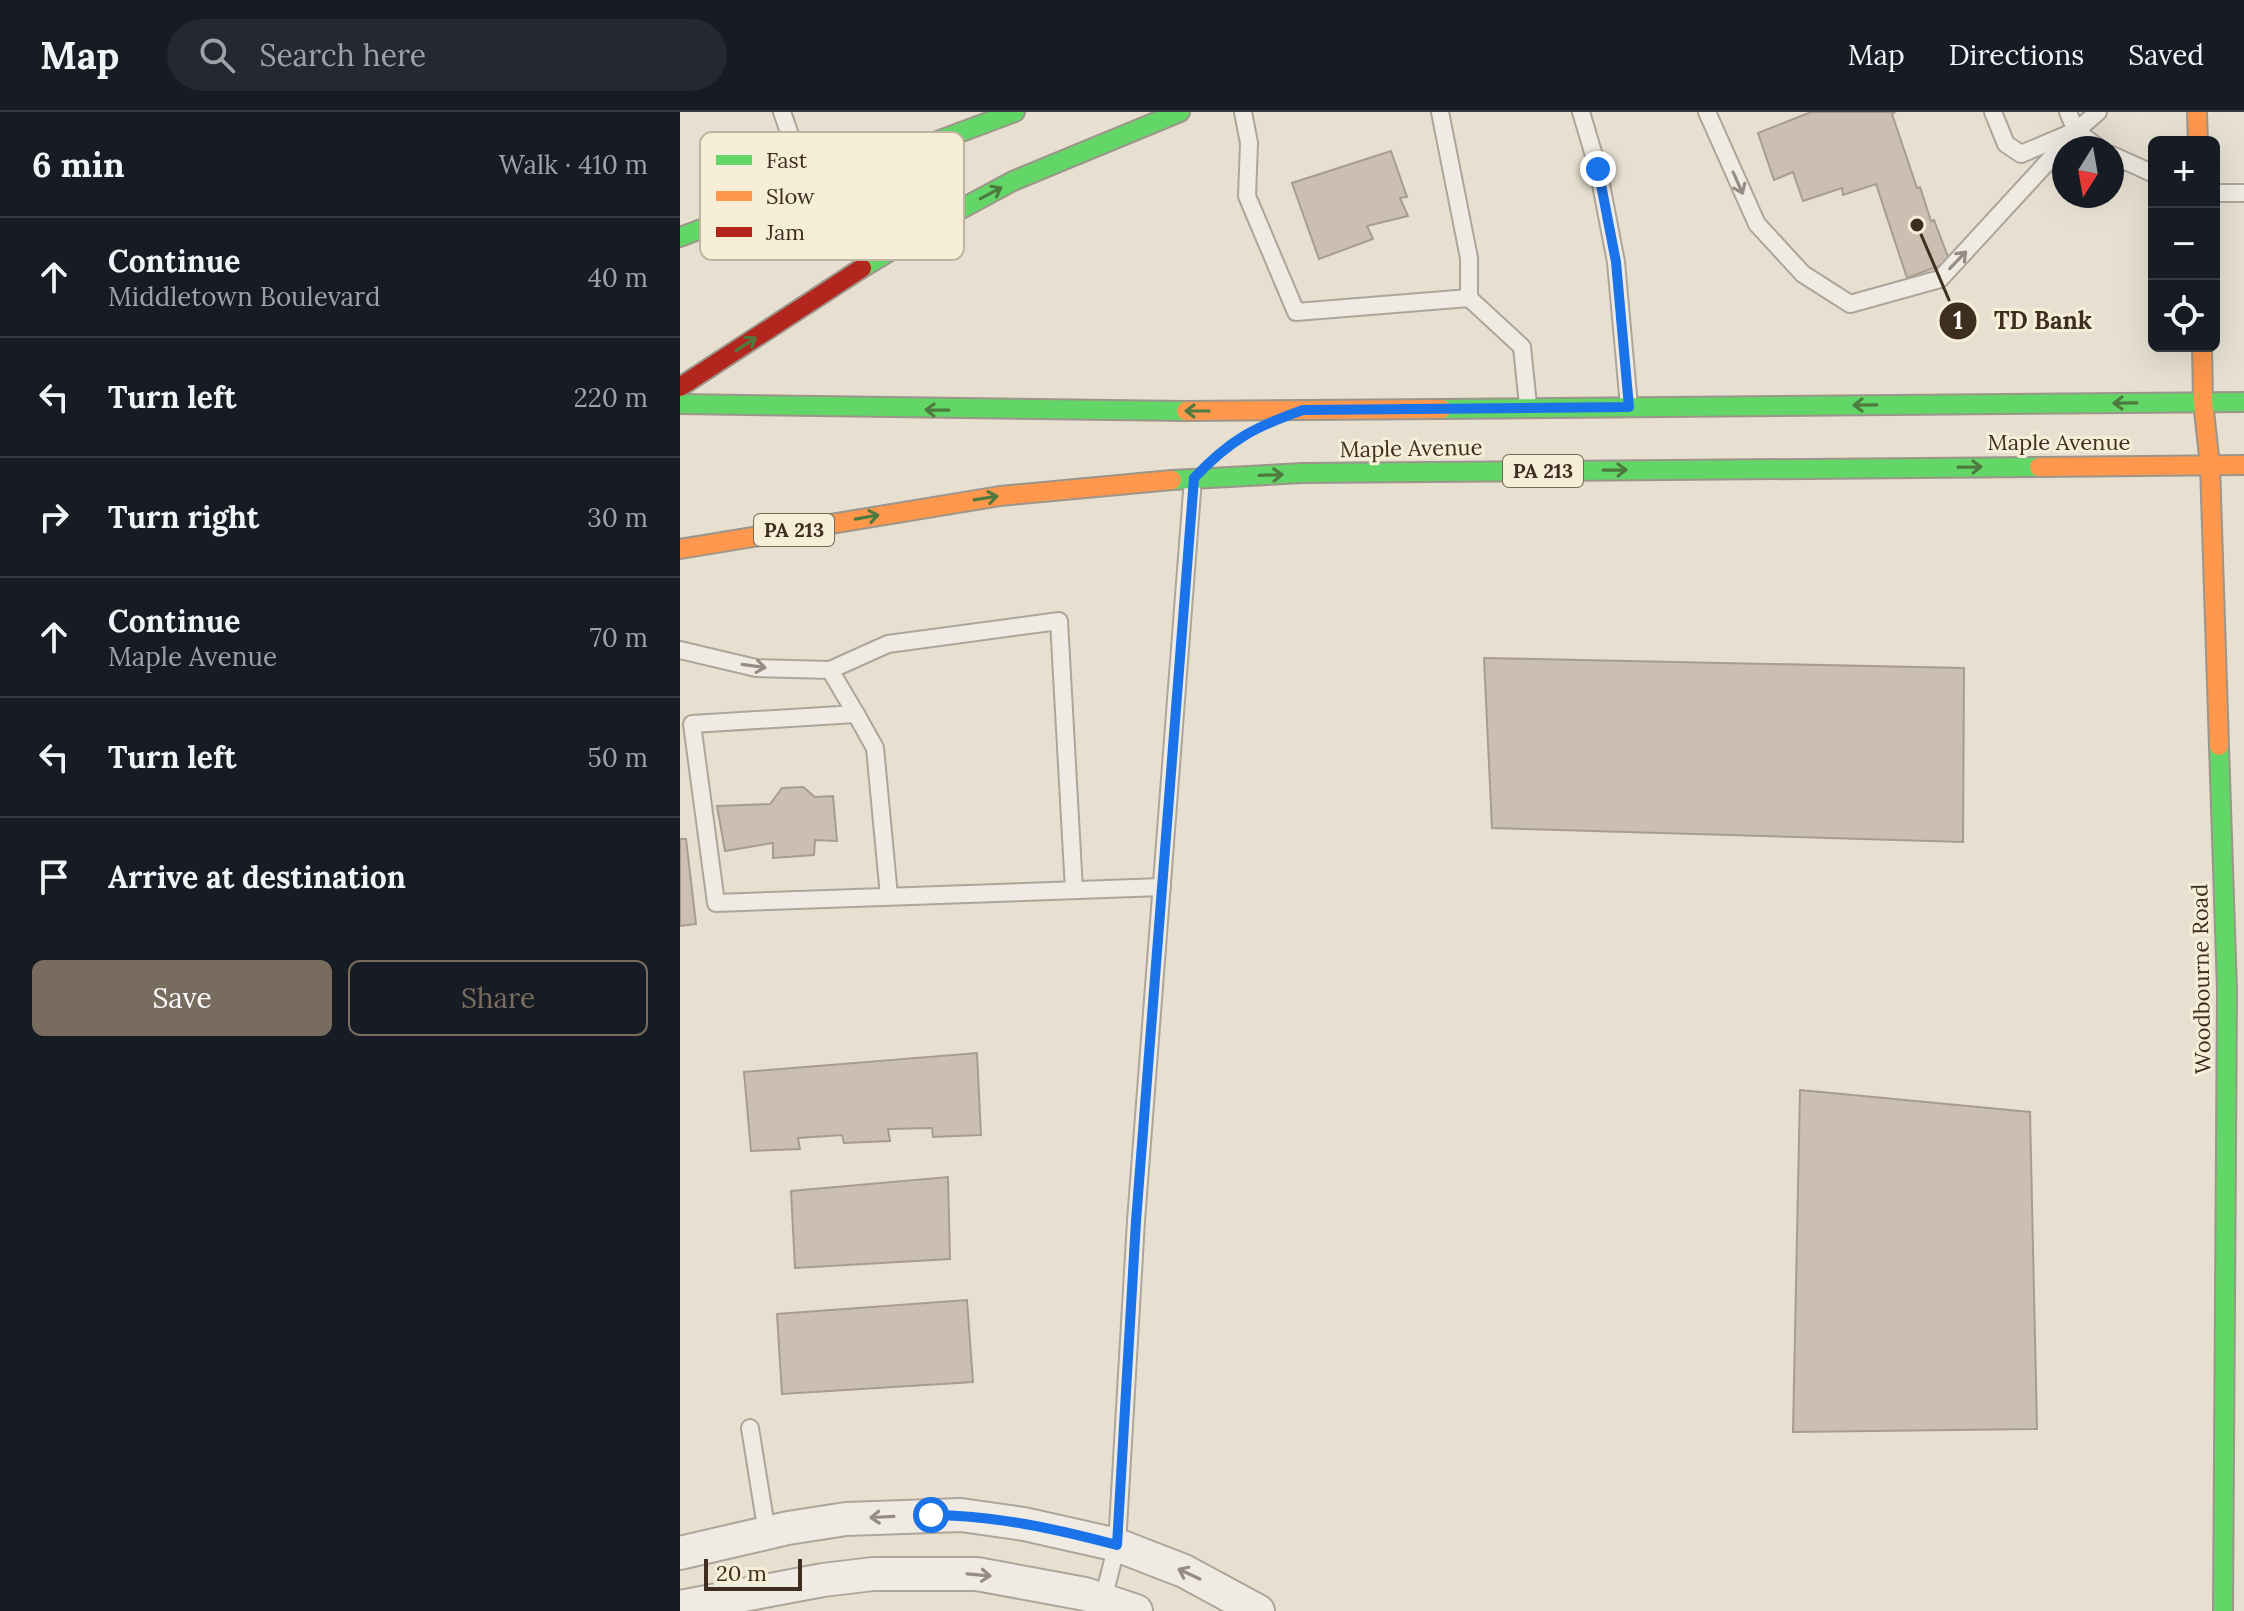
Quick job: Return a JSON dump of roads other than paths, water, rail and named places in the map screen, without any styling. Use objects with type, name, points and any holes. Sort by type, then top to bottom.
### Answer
[{"type":"main road","points":[[962,132],[1015,112]]},
{"type":"main road","points":[[964,208],[1042,167],[1180,112]]},
{"type":"main road","points":[[2197,112],[2198,136]]},
{"type":"main road","points":[[680,237],[700,230]]},
{"type":"main road","points":[[680,387],[877,260]]},
{"type":"main road","name":"Woodbourne Road","points":[[2202,352],[2203,402],[2210,465],[2235,1156],[2234,1506],[2223,1611]]},
{"type":"main road","name":"Maple Avenue","points":[[680,404],[1107,412],[2244,402]]},
{"type":"main road","points":[[1249,432],[1303,410]]},
{"type":"main road","points":[[1194,478],[1214,457]]},
{"type":"main road","name":"Maple Avenue","points":[[680,549],[1000,496],[1194,478],[1333,473],[2244,465]]},
{"type":"street","points":[[680,1553],[846,1519],[961,1515],[1068,1533],[1117,1545],[1184,1571],[1258,1611]]},
{"type":"street","points":[[680,1607],[823,1580],[873,1574],[977,1574],[1103,1599],[1136,1611]]},
{"type":"lane","points":[[782,112],[789,132]]},
{"type":"lane","points":[[1243,112],[1249,143],[1247,196],[1296,312],[1469,298]]},
{"type":"lane","points":[[1440,112],[1469,258],[1469,298],[1522,347],[1528,408]]},
{"type":"lane","points":[[1582,112],[1598,169],[1616,262],[1629,407]]},
{"type":"lane","points":[[1707,112],[1757,224],[1803,274],[1850,304],[1940,279],[2076,131],[2098,112]]},
{"type":"lane","points":[[1993,112],[2006,144],[2021,154],[2076,131]]},
{"type":"lane","points":[[2068,112],[2076,131],[2083,136]]},
{"type":"lane","points":[[2124,160],[2148,171]]},
{"type":"lane","points":[[2220,193],[2244,193]]},
{"type":"lane","points":[[1103,1599],[1117,1545],[1136,1221],[1194,478]]},
{"type":"lane","points":[[680,650],[756,668],[830,670],[888,644],[1059,621],[1074,890]]},
{"type":"lane","points":[[830,670],[875,748],[889,896]]},
{"type":"lane","points":[[856,714],[686,723],[716,903],[1162,887]]},
{"type":"lane","points":[[750,1428],[767,1533]]},
{"type":"place","name":"TD Bank","points":[[1917,225]]}]
